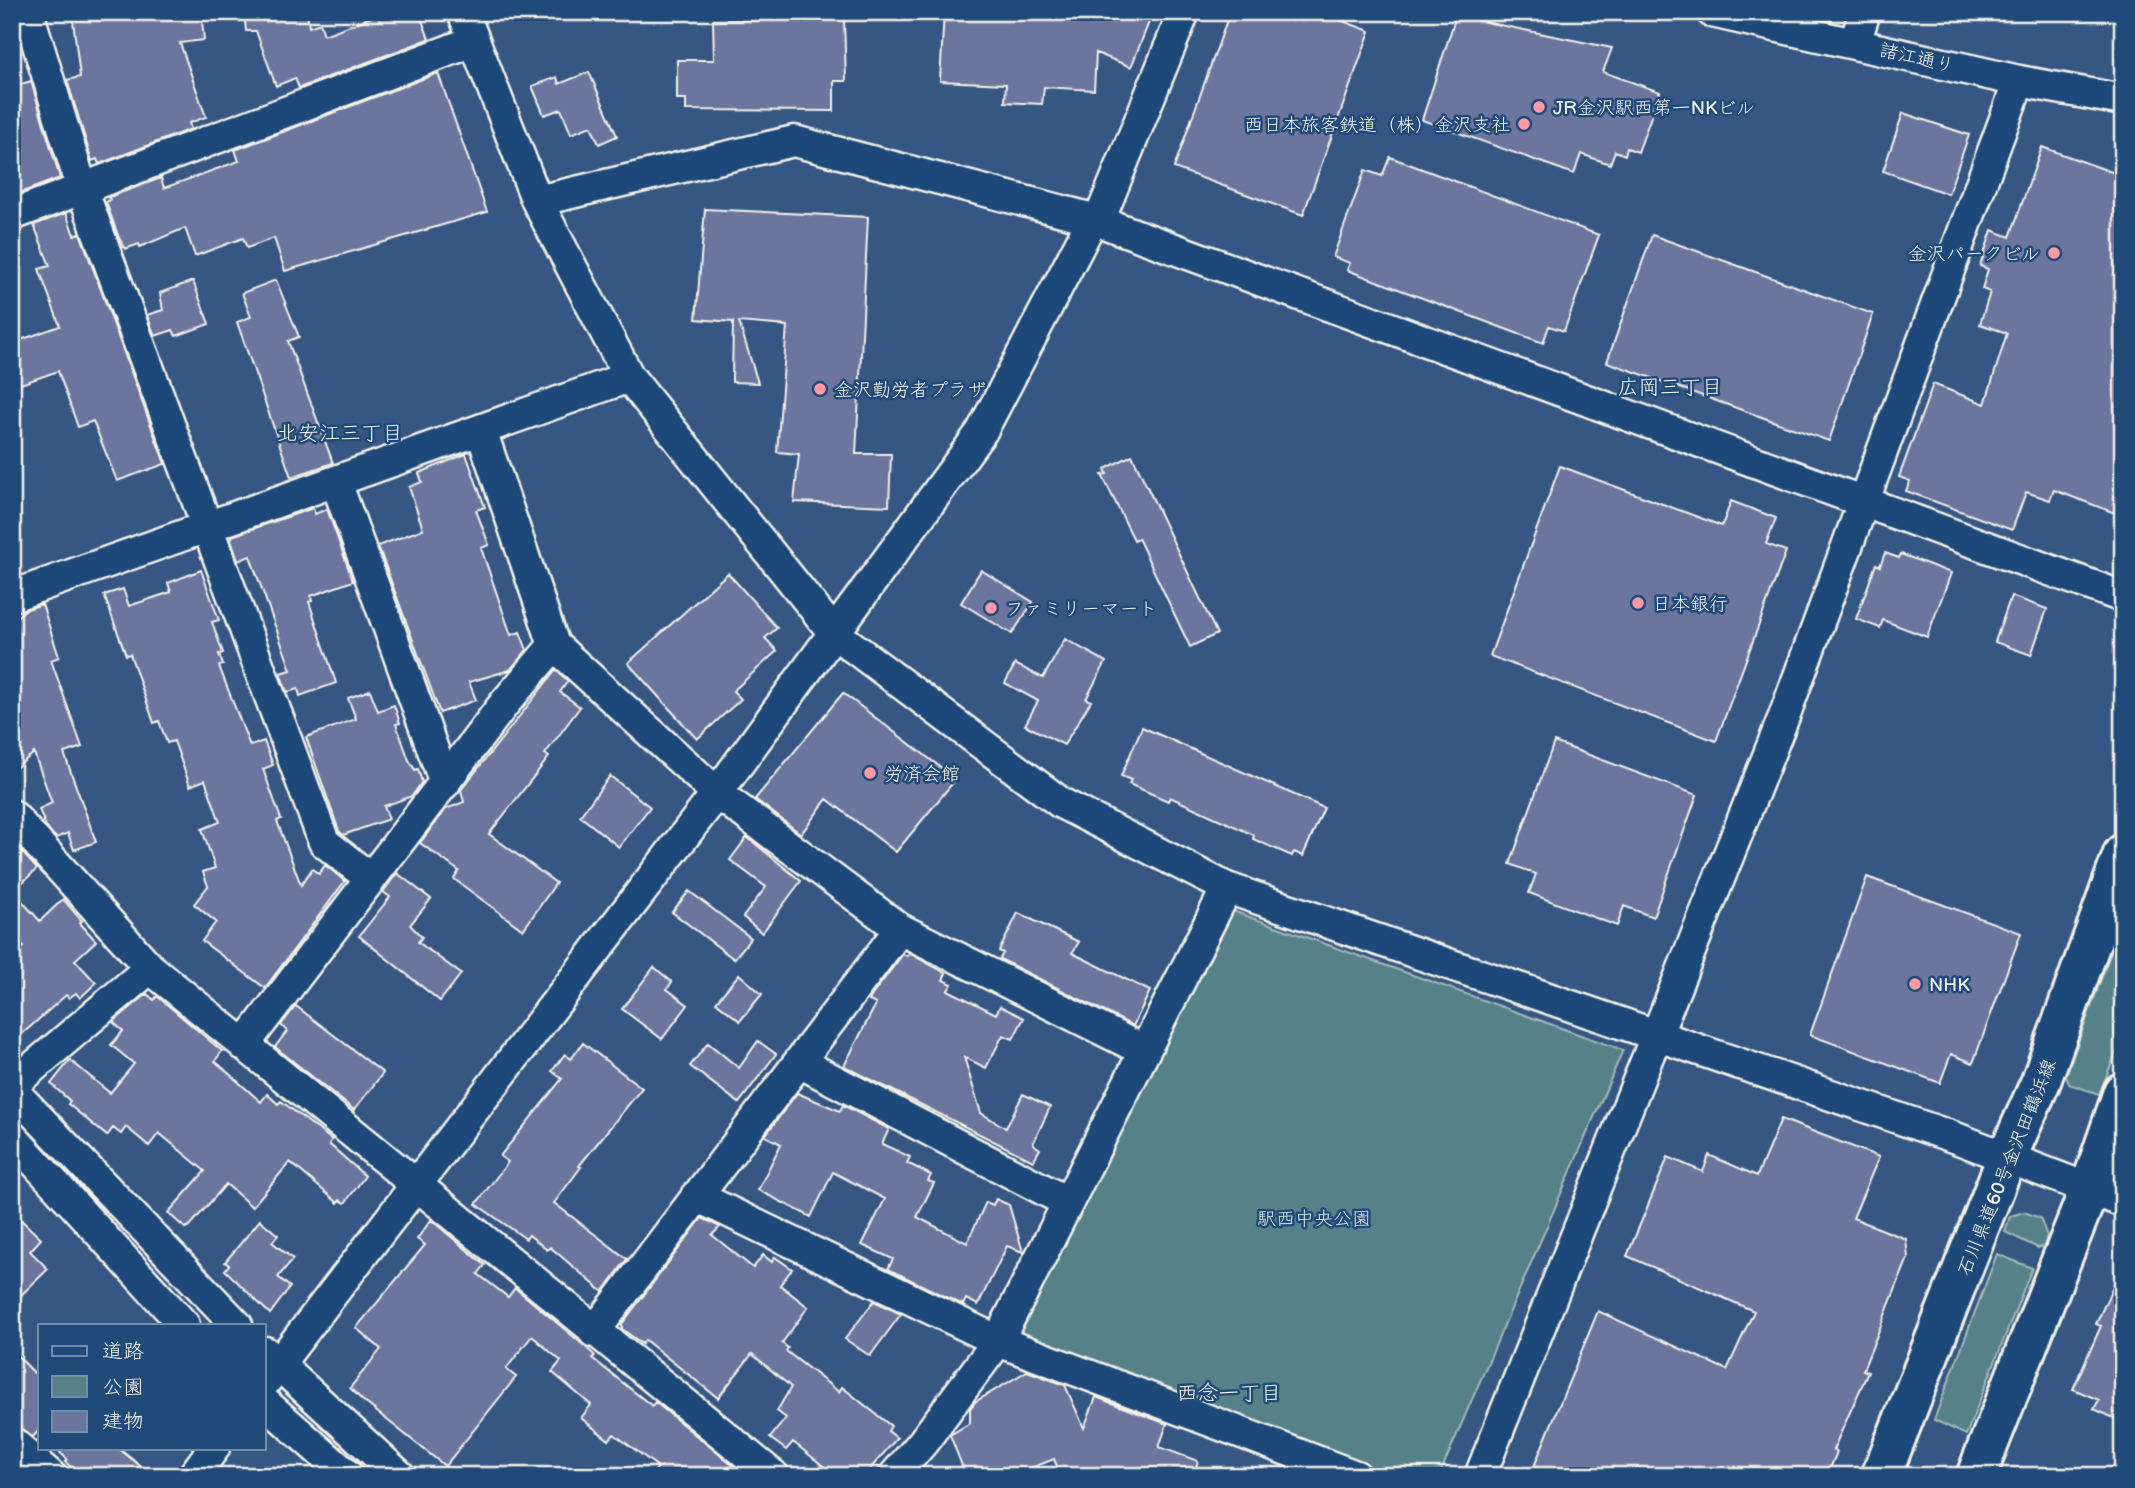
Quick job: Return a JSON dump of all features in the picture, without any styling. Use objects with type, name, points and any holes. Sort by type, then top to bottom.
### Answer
[{"type":"main road","name":"石川県道60号金沢田鶴浜線","points":[[1881,1476],[2007,1157],[2041,1081],[2123,854]]},
{"type":"main road","points":[[1976,1476],[2106,1195],[2123,1092]]},
{"type":"street","points":[[28,12],[82,189],[324,842],[371,879]]},
{"type":"street","points":[[463,12],[537,201],[629,377],[834,633],[1061,803],[1227,888],[1659,1035],[2007,1157],[2106,1195]]},
{"type":"street","points":[[400,1476],[269,1367],[415,1186],[717,793],[982,431],[1093,219],[1103,211],[1184,12]]},
{"type":"street","name":"諸江通り","points":[[1712,12],[2020,81],[2123,100]]},
{"type":"street","points":[[1855,42],[1865,12]]},
{"type":"street","points":[[12,215],[474,41]]},
{"type":"street","points":[[1480,1476],[1659,1035],[1785,714],[2020,81]]},
{"type":"street","points":[[537,201],[794,141],[1093,219],[2123,597]]},
{"type":"street","points":[[12,596],[629,377]]},
{"type":"street","points":[[481,429],[554,645],[717,793],[900,929],[1143,1050]]},
{"type":"street","points":[[336,482],[445,783]]},
{"type":"street","points":[[244,1045],[554,645]]},
{"type":"street","points":[[12,815],[149,968],[774,1476]]},
{"type":"street","points":[[894,1476],[923,1442],[998,1341],[1227,888]]},
{"type":"street","points":[[594,1332],[900,929]]},
{"type":"street","points":[[149,968],[12,1088],[236,1324]]},
{"type":"street","points":[[799,1062],[1067,1202]]},
{"type":"street","points":[[12,1137],[183,1324]]},
{"type":"street","points":[[696,1196],[998,1341],[1309,1467],[1356,1476]]},
{"type":"street","points":[[266,1404],[348,1476]]},
{"type":"street","points":[[12,1442],[51,1476]]},
{"type":"street","points":[[193,1476],[213,1450]]},
{"type":"green space","name":"駅西中央公園","points":[[1230,910],[1623,1050],[1439,1476],[1383,1476],[1008,1336]]},
{"type":"green space","points":[[2123,919],[2123,1036],[2099,1094],[2069,1084],[2066,1076]]},
{"type":"green space","points":[[2024,1212],[2040,1218],[2047,1236],[2044,1246],[2038,1248],[2005,1232],[2010,1216]]},
{"type":"green space","points":[[1997,1254],[2032,1268],[1966,1435],[1934,1420]]},
{"type":"building","points":[[72,12],[146,15],[201,12],[204,40],[180,43],[206,117],[189,123],[191,129],[99,164],[97,159],[92,161],[67,80],[80,77]]},
{"type":"building","points":[[244,12],[307,12],[309,27],[320,23],[324,35],[385,12],[419,12],[429,39],[299,88],[295,78],[276,86],[256,31],[246,31]]},
{"type":"building","points":[[944,12],[1153,12],[1131,67],[1096,53],[1094,90],[1044,87],[1042,104],[1005,102],[1006,84],[940,81]]},
{"type":"building","points":[[1230,12],[1318,12],[1370,31],[1303,215],[1174,168]]},
{"type":"building","name":"JR金沢駅西第一NKビル","points":[[1456,16],[1612,48],[1603,72],[1660,92],[1638,152],[1627,148],[1625,155],[1615,151],[1610,164],[1581,154],[1574,174],[1422,120]]},
{"type":"building","points":[[844,19],[846,81],[834,81],[834,111],[686,110],[686,99],[677,99],[677,60],[714,60],[713,20]]},
{"type":"building","points":[[589,72],[617,136],[599,144],[591,126],[571,134],[561,109],[544,115],[532,86],[557,77],[559,84]]},
{"type":"building","points":[[438,73],[487,212],[285,271],[274,238],[247,248],[243,238],[195,256],[185,228],[140,247],[139,244],[125,249],[119,238],[106,202],[110,200],[109,197],[161,178],[164,188],[239,161],[235,150]]},
{"type":"building","points":[[31,81],[60,178],[12,196],[12,87]]},
{"type":"building","points":[[1903,113],[1969,135],[1948,194],[1883,171]]},
{"type":"building","points":[[2042,147],[2123,176],[2123,516],[2054,490],[2050,500],[2026,492],[2012,530],[1906,491],[1910,481],[1899,477],[1933,384],[1985,404],[2007,333],[1980,324],[1990,292],[1982,289],[1988,269],[1980,266],[1992,230],[2010,237]]},
{"type":"building","points":[[1390,157],[1599,235],[1564,331],[1549,326],[1543,343],[1347,270],[1350,263],[1333,257],[1365,170],[1382,176]]},
{"type":"building","name":"金沢勤労者プラザ","points":[[705,209],[868,217],[856,454],[891,454],[889,506],[794,502],[799,454],[777,452],[787,326],[739,322],[758,383],[732,382],[733,322],[696,319]]},
{"type":"building","points":[[66,213],[74,235],[80,233],[165,464],[117,481],[93,421],[78,427],[58,371],[18,385],[12,370],[12,343],[60,326],[39,269],[50,266],[34,225]]},
{"type":"building","points":[[1652,235],[1873,314],[1829,441],[1607,362]]},
{"type":"building","points":[[276,280],[299,337],[288,341],[333,463],[291,477],[237,322],[251,317],[242,293]]},
{"type":"building","points":[[193,281],[209,324],[176,336],[173,330],[155,336],[147,315],[163,310],[160,293]]},
{"type":"building","points":[[466,454],[485,507],[476,510],[489,545],[481,548],[511,635],[520,632],[527,650],[510,670],[469,682],[476,700],[440,713],[378,546],[423,529],[409,487],[422,482],[419,473]]},
{"type":"building","points":[[1132,455],[1217,634],[1190,647],[1138,538],[1134,540],[1102,475],[1107,474],[1105,469]]},
{"type":"building","points":[[1560,466],[1722,526],[1731,501],[1776,518],[1766,544],[1786,551],[1716,741],[1490,656]]},
{"type":"building","points":[[313,508],[315,514],[327,509],[353,581],[311,596],[312,601],[309,602],[336,683],[300,696],[298,689],[287,692],[280,673],[291,670],[250,556],[238,561],[231,540],[232,536]]},
{"type":"building","points":[[1885,553],[1899,558],[1901,554],[1951,573],[1927,637],[1883,620],[1880,628],[1856,619],[1876,564],[1880,566]]},
{"type":"building","points":[[201,570],[219,620],[212,622],[223,653],[219,654],[223,665],[219,666],[250,746],[264,741],[273,765],[263,769],[281,819],[277,821],[301,885],[312,869],[319,874],[325,865],[345,881],[265,988],[202,941],[216,922],[194,904],[208,886],[203,872],[215,868],[202,829],[220,822],[205,780],[190,786],[174,741],[167,743],[159,721],[154,723],[130,654],[126,655],[104,595],[123,589],[129,606],[171,592],[168,583]]},
{"type":"building","points":[[981,570],[1033,602],[1012,634],[961,603]]},
{"type":"building","points":[[728,573],[777,628],[765,638],[777,651],[733,691],[741,699],[697,739],[628,663]]},
{"type":"building","points":[[2011,596],[2047,609],[2031,655],[1995,642]]},
{"type":"building","points":[[42,604],[59,657],[51,660],[82,747],[64,753],[96,842],[74,850],[68,833],[56,838],[46,827],[39,809],[52,803],[34,753],[12,771],[12,621],[25,610]]},
{"type":"building","points":[[1065,639],[1106,662],[1086,699],[1091,701],[1064,745],[1025,725],[1038,701],[1005,683],[1015,664],[1043,678]]},
{"type":"building","points":[[556,670],[568,681],[560,692],[580,707],[545,754],[549,757],[489,834],[556,883],[523,930],[454,879],[459,871],[420,843],[446,809],[464,802],[461,790]]},
{"type":"building","points":[[370,690],[378,711],[394,705],[400,723],[396,724],[409,760],[415,770],[418,769],[422,782],[412,796],[384,806],[389,819],[343,835],[339,831],[306,737],[356,719],[348,698]]},
{"type":"building","name":"労済会館","points":[[843,693],[956,779],[896,852],[827,799],[801,834],[755,799]]},
{"type":"building","points":[[1142,727],[1324,808],[1303,856],[1294,852],[1292,856],[1253,839],[1254,835],[1170,797],[1168,801],[1129,784],[1131,780],[1121,776]]},
{"type":"building","points":[[1554,742],[1697,795],[1653,917],[1624,906],[1617,926],[1529,893],[1536,874],[1510,864]]},
{"type":"building","points":[[610,776],[650,807],[619,847],[580,816]]},
{"type":"building","points":[[747,837],[801,881],[762,933],[743,917],[766,887],[730,860]]},
{"type":"building","points":[[22,852],[37,869],[13,891],[40,921],[63,899],[96,941],[75,960],[96,983],[80,998],[76,993],[69,998],[66,995],[12,1043],[12,957],[24,947],[12,935],[12,861]]},
{"type":"building","points":[[397,873],[431,899],[410,925],[422,937],[418,942],[461,974],[440,1001],[359,936],[390,897],[383,892]]},
{"type":"building","name":"NHK","points":[[1867,877],[2021,933],[1973,1063],[1951,1054],[1940,1083],[1810,1035]]},
{"type":"building","points":[[689,891],[751,938],[734,959],[672,912]]},
{"type":"building","points":[[1018,913],[1079,942],[1072,953],[1150,991],[1133,1026],[1000,959],[1003,953],[999,951]]},
{"type":"building","points":[[909,953],[946,973],[943,980],[952,984],[948,990],[996,1014],[1000,1006],[1024,1018],[1013,1039],[1003,1035],[986,1068],[964,1057],[981,1113],[1006,1128],[1023,1094],[1050,1107],[1033,1144],[1040,1149],[1033,1161],[844,1066],[876,1004],[869,1001],[872,995],[903,954],[907,956]]},
{"type":"building","points":[[654,967],[672,982],[667,989],[688,1005],[662,1039],[622,1009]]},
{"type":"building","points":[[739,974],[762,994],[740,1021],[716,1002]]},
{"type":"building","points":[[147,994],[154,1000],[157,996],[222,1051],[215,1061],[261,1102],[267,1094],[278,1104],[281,1101],[332,1140],[329,1144],[365,1176],[345,1203],[340,1200],[338,1203],[290,1162],[252,1207],[226,1184],[190,1226],[185,1228],[168,1213],[205,1171],[159,1133],[149,1146],[126,1127],[121,1134],[113,1128],[107,1136],[68,1104],[70,1101],[51,1084],[70,1060],[110,1093],[134,1064],[111,1045],[123,1031],[113,1022]]},
{"type":"building","points":[[296,1006],[383,1073],[354,1110],[275,1047],[287,1031],[281,1025]]},
{"type":"building","points":[[758,1041],[776,1054],[739,1103],[690,1066],[708,1043],[739,1068]]},
{"type":"building","points":[[583,1043],[642,1088],[579,1166],[581,1167],[554,1203],[627,1259],[603,1292],[550,1247],[547,1250],[529,1235],[526,1239],[476,1204],[508,1162],[500,1156],[562,1079],[552,1071],[565,1054],[571,1059]]},
{"type":"building","points":[[797,1093],[840,1111],[843,1105],[889,1129],[882,1144],[910,1157],[907,1163],[931,1175],[928,1181],[934,1183],[917,1217],[967,1243],[986,1202],[993,1205],[996,1199],[1009,1205],[1023,1252],[1007,1246],[978,1305],[966,1299],[963,1305],[888,1269],[893,1259],[862,1245],[885,1199],[833,1172],[811,1217],[758,1190],[781,1144],[765,1136]]},
{"type":"building","points":[[1781,1119],[1879,1157],[1853,1218],[1906,1239],[1908,1258],[1863,1370],[1868,1372],[1833,1450],[1837,1452],[1827,1476],[1530,1476],[1598,1311],[1727,1370],[1754,1311],[1627,1256],[1668,1157],[1703,1172],[1709,1155],[1757,1176]]},
{"type":"building","points":[[12,1211],[41,1239],[30,1251],[48,1269],[12,1304]]},
{"type":"building","points":[[702,1218],[720,1227],[712,1235],[753,1268],[763,1255],[772,1262],[775,1257],[792,1269],[780,1285],[808,1307],[782,1343],[788,1348],[786,1351],[839,1392],[842,1387],[891,1426],[888,1431],[897,1438],[864,1476],[836,1476],[793,1442],[786,1450],[770,1438],[786,1418],[777,1411],[791,1387],[752,1354],[718,1398],[645,1340],[642,1344],[622,1329],[622,1324]]},
{"type":"building","points":[[260,1220],[278,1235],[272,1242],[293,1259],[278,1277],[290,1287],[270,1314],[225,1270],[229,1265],[225,1262]]},
{"type":"building","points":[[431,1220],[485,1265],[478,1274],[508,1297],[515,1288],[587,1348],[595,1356],[592,1358],[652,1406],[655,1402],[746,1476],[651,1476],[658,1467],[614,1434],[609,1440],[581,1418],[591,1405],[552,1372],[561,1361],[532,1336],[506,1369],[516,1377],[445,1466],[362,1400],[350,1388],[381,1349],[356,1328],[425,1245],[417,1239]]},
{"type":"building","points":[[2123,1264],[2123,1422],[2094,1409],[2099,1400],[2073,1389],[2101,1326],[2096,1324]]},
{"type":"building","points":[[874,1301],[901,1314],[870,1356],[845,1339]]},
{"type":"building","points":[[12,1350],[38,1377],[38,1431],[33,1437],[12,1425]]},
{"type":"building","points":[[1027,1371],[1065,1385],[1084,1428],[1096,1397],[1167,1424],[1159,1447],[1198,1461],[1193,1476],[1061,1476],[1054,1459],[1011,1476],[966,1476],[950,1435],[970,1423],[970,1409],[975,1402]]},
{"type":"building","points":[[57,1450],[120,1450],[153,1476],[83,1476],[65,1462],[67,1459]]},
{"type":"place","name":"JR金沢駅西第一NKビル","points":[[1539,107]]},
{"type":"place","name":"西日本旅客鉄道（株）金沢支社","points":[[1524,124]]},
{"type":"place","name":"金沢パークビル","points":[[2054,253]]},
{"type":"place","name":"金沢勤労者プラザ","points":[[820,389]]},
{"type":"place","name":"日本銀行","points":[[1638,603]]},
{"type":"place","name":"ファミリーマート","points":[[991,608]]},
{"type":"place","name":"労済会館","points":[[870,773]]},
{"type":"place","name":"NHK","points":[[1915,984]]},
{"type":"district","name":"広岡三丁目","points":[[1670,387]]},
{"type":"district","name":"北安江三丁目","points":[[340,433]]},
{"type":"district","name":"西念一丁目","points":[[1229,1393]]}]
